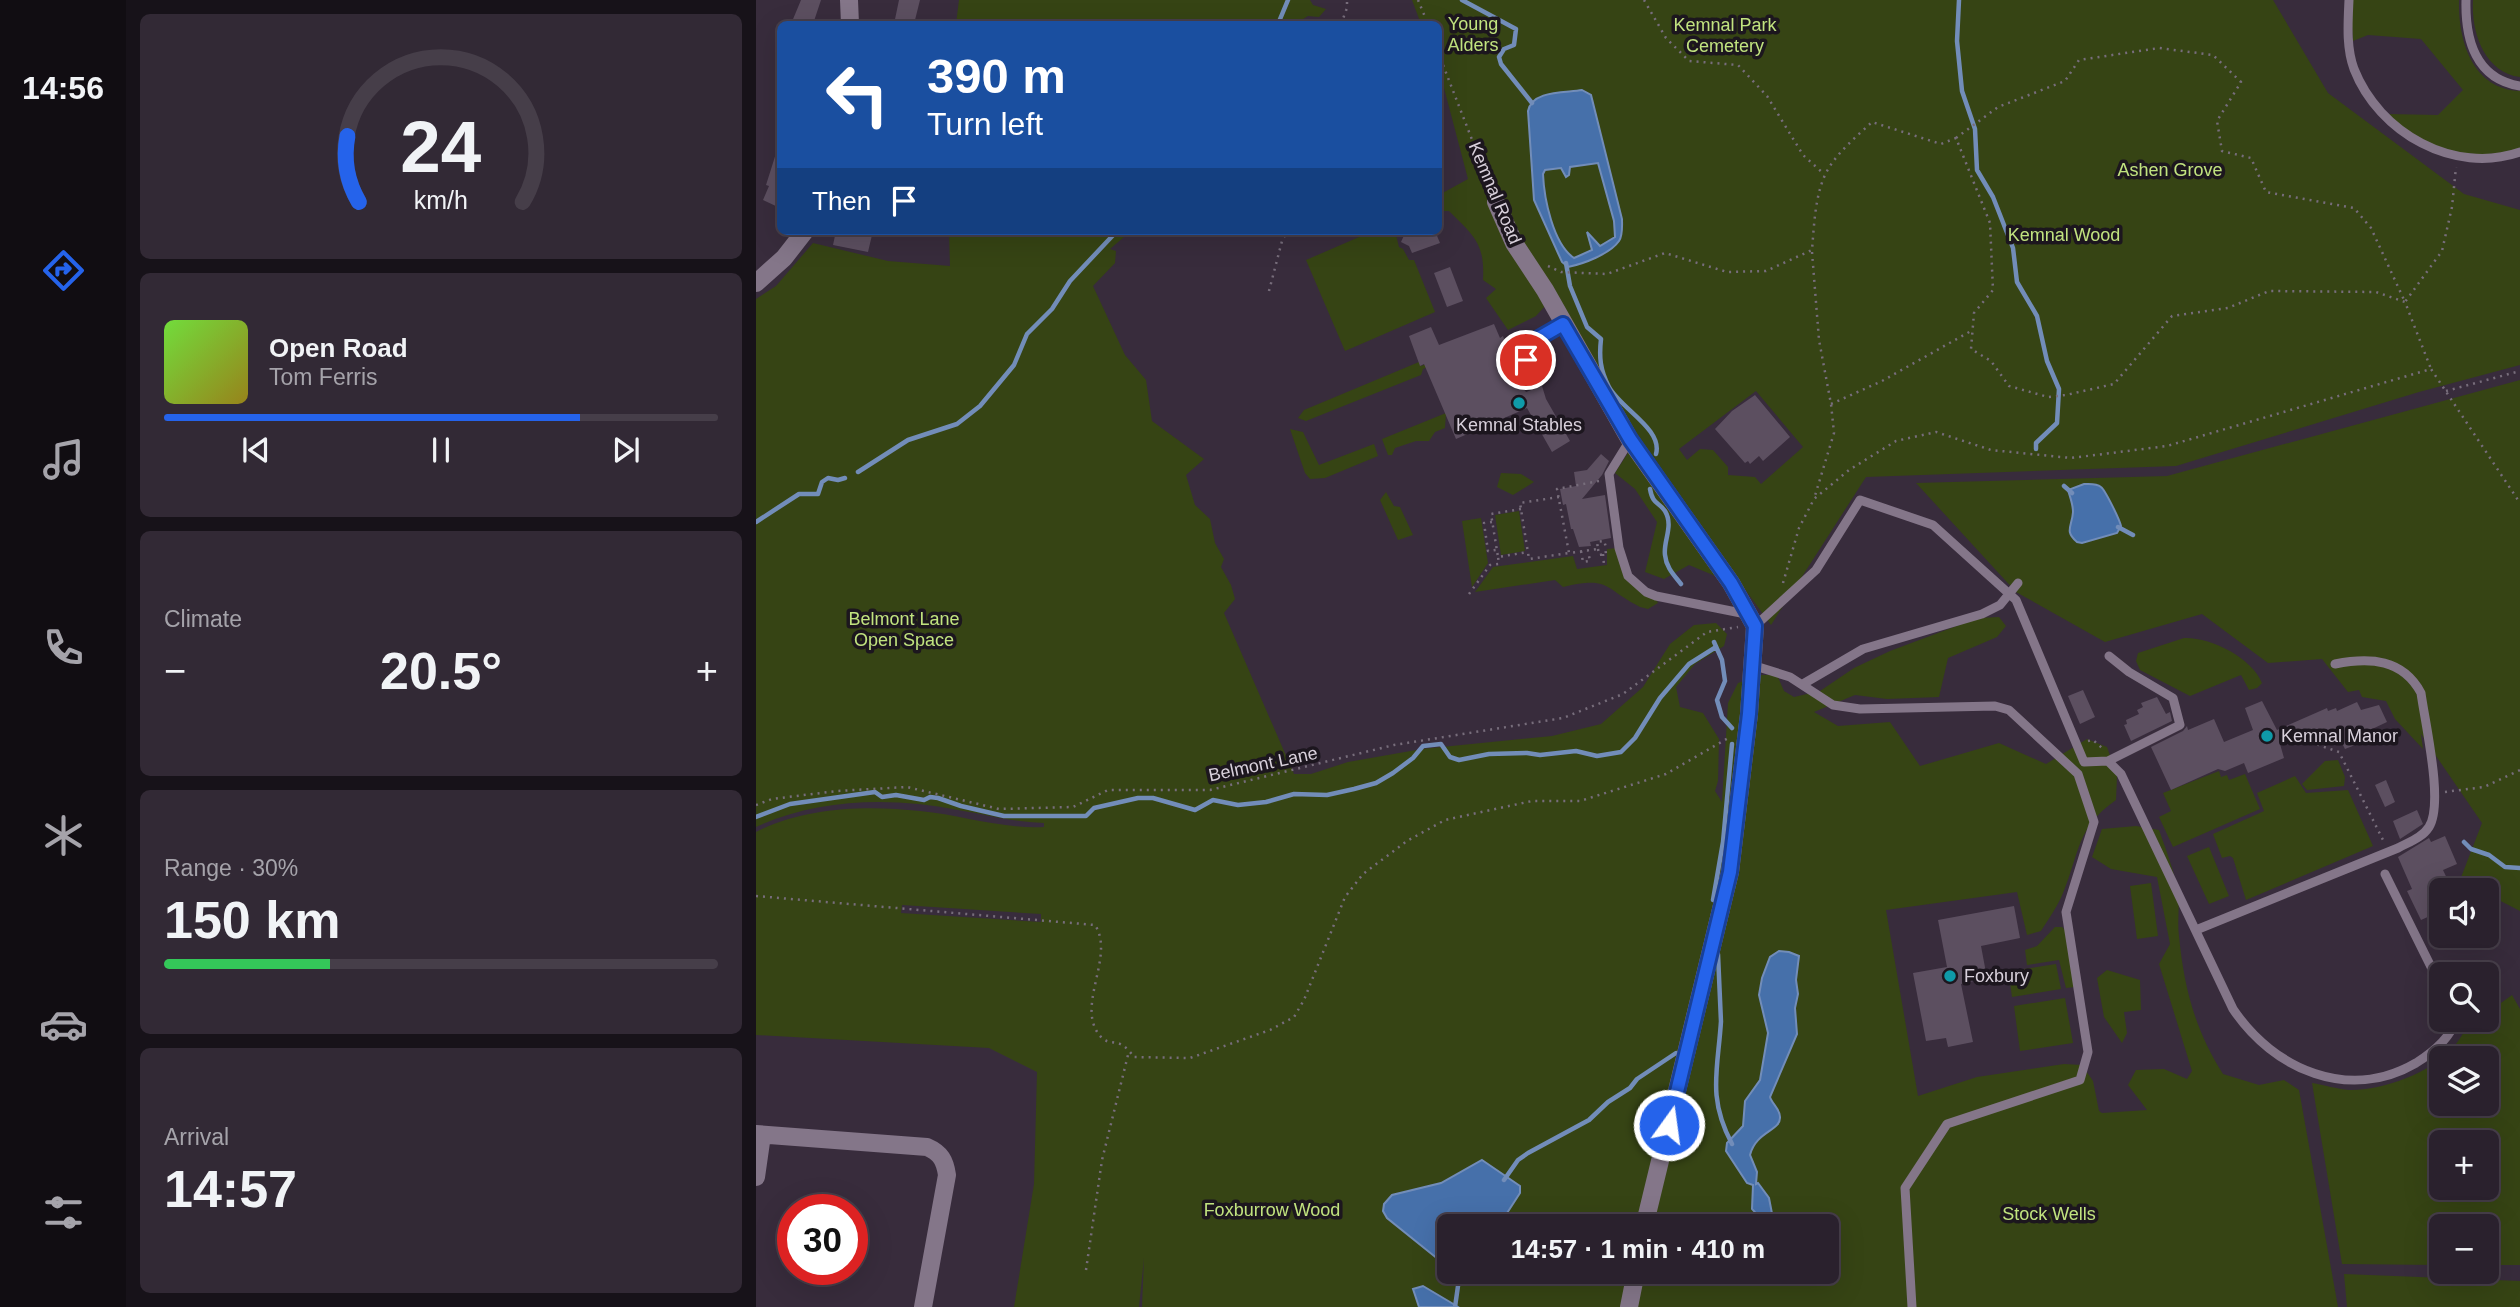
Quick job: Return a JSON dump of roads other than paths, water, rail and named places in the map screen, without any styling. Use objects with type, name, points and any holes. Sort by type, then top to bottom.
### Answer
[{"type":"street","points":[[849,0],[850,21]]},
{"type":"street","name":"Kemnal Road","points":[[1496,202],[1514,243],[1545,290],[1630,439],[1731,583],[1752,620]]},
{"type":"street","points":[[756,283],[784,258],[802,235]]},
{"type":"street","points":[[1647,1214],[1730,872],[1747,727],[1752,665],[1752,620]]},
{"type":"street","points":[[756,1177],[759,1135],[927,1147],[938,1152],[945,1163],[947,1175],[923,1307]]},
{"type":"street","points":[[1629,1307],[1634,1284]]},
{"type":"lane","points":[[2349,0],[2347,36],[2354,68],[2372,104],[2399,131],[2461,158],[2505,157],[2520,152]]},
{"type":"lane","points":[[2466,0],[2465,18],[2471,47],[2480,65],[2496,79],[2520,86]]},
{"type":"lane","points":[[1529,384],[1526,360],[1530,343],[1563,324]]},
{"type":"lane","points":[[1630,439],[1618,455],[1609,480],[1619,545],[1628,576],[1646,592],[1752,620],[1816,570],[1860,500],[1933,526],[2015,600],[2084,762],[2109,760],[2180,724],[2173,698],[2109,656]]},
{"type":"lane","points":[[1802,684],[1863,649],[1966,621],[2000,605],[2018,583]]},
{"type":"lane","points":[[2196,930],[2388,852],[2425,833],[2435,812],[2435,790],[2421,693],[2406,671],[2392,664],[2335,664]]},
{"type":"lane","points":[[1752,665],[1790,677],[1833,705],[1860,709],[1995,706],[2009,710],[2078,774],[2094,822],[2066,912],[2088,1052],[2080,1080],[1947,1124],[1905,1188],[1912,1307]]},
{"type":"lane","points":[[2109,760],[2121,774],[2234,1009],[2248,1031],[2291,1062],[2329,1079],[2354,1082],[2404,1069],[2427,1056],[2451,1032]]},
{"type":"lane","points":[[2385,874],[2429,963]]},
{"type":"water","points":[[1582,90],[1591,95],[1622,219],[1622,230],[1615,246],[1588,261],[1568,267],[1562,262],[1534,200],[1528,111],[1531,104],[1542,96]],"holes":[[[1598,163],[1614,221],[1615,237],[1600,246],[1587,232],[1592,250],[1574,258],[1560,242],[1551,220],[1544,184],[1545,170],[1561,168],[1566,177],[1570,167]]]},
{"type":"water","points":[[2084,484],[2097,485],[2103,489],[2121,526],[2117,533],[2082,543],[2077,542],[2071,535],[2073,509],[2068,490]]},
{"type":"water","points":[[1779,951],[1799,956],[1795,1008],[1797,1034],[1770,1097],[1779,1111],[1779,1122],[1757,1141],[1750,1155],[1757,1172],[1756,1184],[1758,1183],[1769,1198],[1772,1214],[1756,1214],[1752,1209],[1753,1185],[1747,1183],[1726,1151],[1727,1143],[1743,1126],[1745,1101],[1760,1080],[1768,1033],[1759,995],[1770,957]]},
{"type":"water","points":[[1482,1160],[1520,1186],[1520,1193],[1506,1214],[1437,1214],[1437,1258],[1387,1218],[1383,1211],[1384,1204],[1392,1195],[1441,1183]]},
{"type":"water","points":[[1423,1286],[1458,1307],[1419,1307],[1413,1289]]},
{"type":"waterway","points":[[1279,21],[1288,0]]},
{"type":"waterway","points":[[1462,0],[1516,29],[1514,45],[1504,49],[1499,57],[1501,64],[1532,103]]},
{"type":"waterway","points":[[1959,0],[1957,41],[1962,91],[1975,129],[1977,170],[1993,197],[2013,248],[2017,282],[2037,316],[2047,361],[2059,389],[2057,423],[2036,443],[2036,449]]},
{"type":"waterway","points":[[858,472],[908,440],[957,424],[980,406],[1014,365],[1027,334],[1052,309],[1070,281],[1113,235]]},
{"type":"waterway","points":[[1566,263],[1570,286],[1587,327],[1601,339],[1601,363],[1606,381],[1615,395],[1653,436],[1656,454]]},
{"type":"waterway","points":[[756,522],[799,494],[818,494],[822,482],[828,478],[845,478]]},
{"type":"waterway","points":[[2064,486],[2072,493]]},
{"type":"waterway","points":[[1650,489],[1654,500],[1668,517],[1666,559],[1681,584]]},
{"type":"waterway","points":[[2118,527],[2133,535]]},
{"type":"waterway","points":[[1714,642],[1722,660],[1725,681],[1717,700],[1722,717],[1732,728]]},
{"type":"waterway","points":[[756,817],[790,804],[875,792],[882,797],[896,795],[924,800],[930,797],[938,798],[1004,816],[1086,816],[1094,808],[1138,798],[1153,798],[1195,810],[1213,800],[1238,805],[1266,802],[1294,794],[1327,795],[1376,783],[1413,758],[1423,746],[1441,744],[1450,757],[1459,760],[1489,754],[1540,755],[1576,751],[1597,756],[1621,752],[1635,738],[1660,698],[1689,664],[1716,647]]},
{"type":"waterway","points":[[1713,900],[1723,842],[1732,744]]},
{"type":"waterway","points":[[2464,842],[2471,849],[2489,855],[2505,867],[2520,868]]},
{"type":"waterway","points":[[1718,954],[1721,1022]]},
{"type":"waterway","points":[[1721,1021],[1717,1097],[1719,1112],[1732,1144]]},
{"type":"waterway","points":[[1504,1180],[1518,1160],[1589,1120],[1608,1102],[1630,1088],[1637,1079],[1676,1053]]},
{"type":"waterway","points":[[1455,1307],[1458,1284]]},
{"type":"place","name":"Kemnal Stables","points":[[1519,403]]},
{"type":"place","name":"Kemnal Manor","points":[[2267,736]]},
{"type":"place","name":"Foxbury","points":[[1950,976]]},
{"type":"park label","name":"Young Alders","points":[[1473,34]]},
{"type":"park label","name":"Kemnal Park Cemetery","points":[[1725,35]]},
{"type":"park label","name":"Ashen Grove","points":[[2170,170]]},
{"type":"park label","name":"Kemnal Wood","points":[[2064,235]]},
{"type":"park label","name":"Belmont Lane Open Space","points":[[904,629]]},
{"type":"park label","name":"Foxburrow Wood","points":[[1272,1210]]},
{"type":"park label","name":"Stock Wells","points":[[2049,1214]]}]
